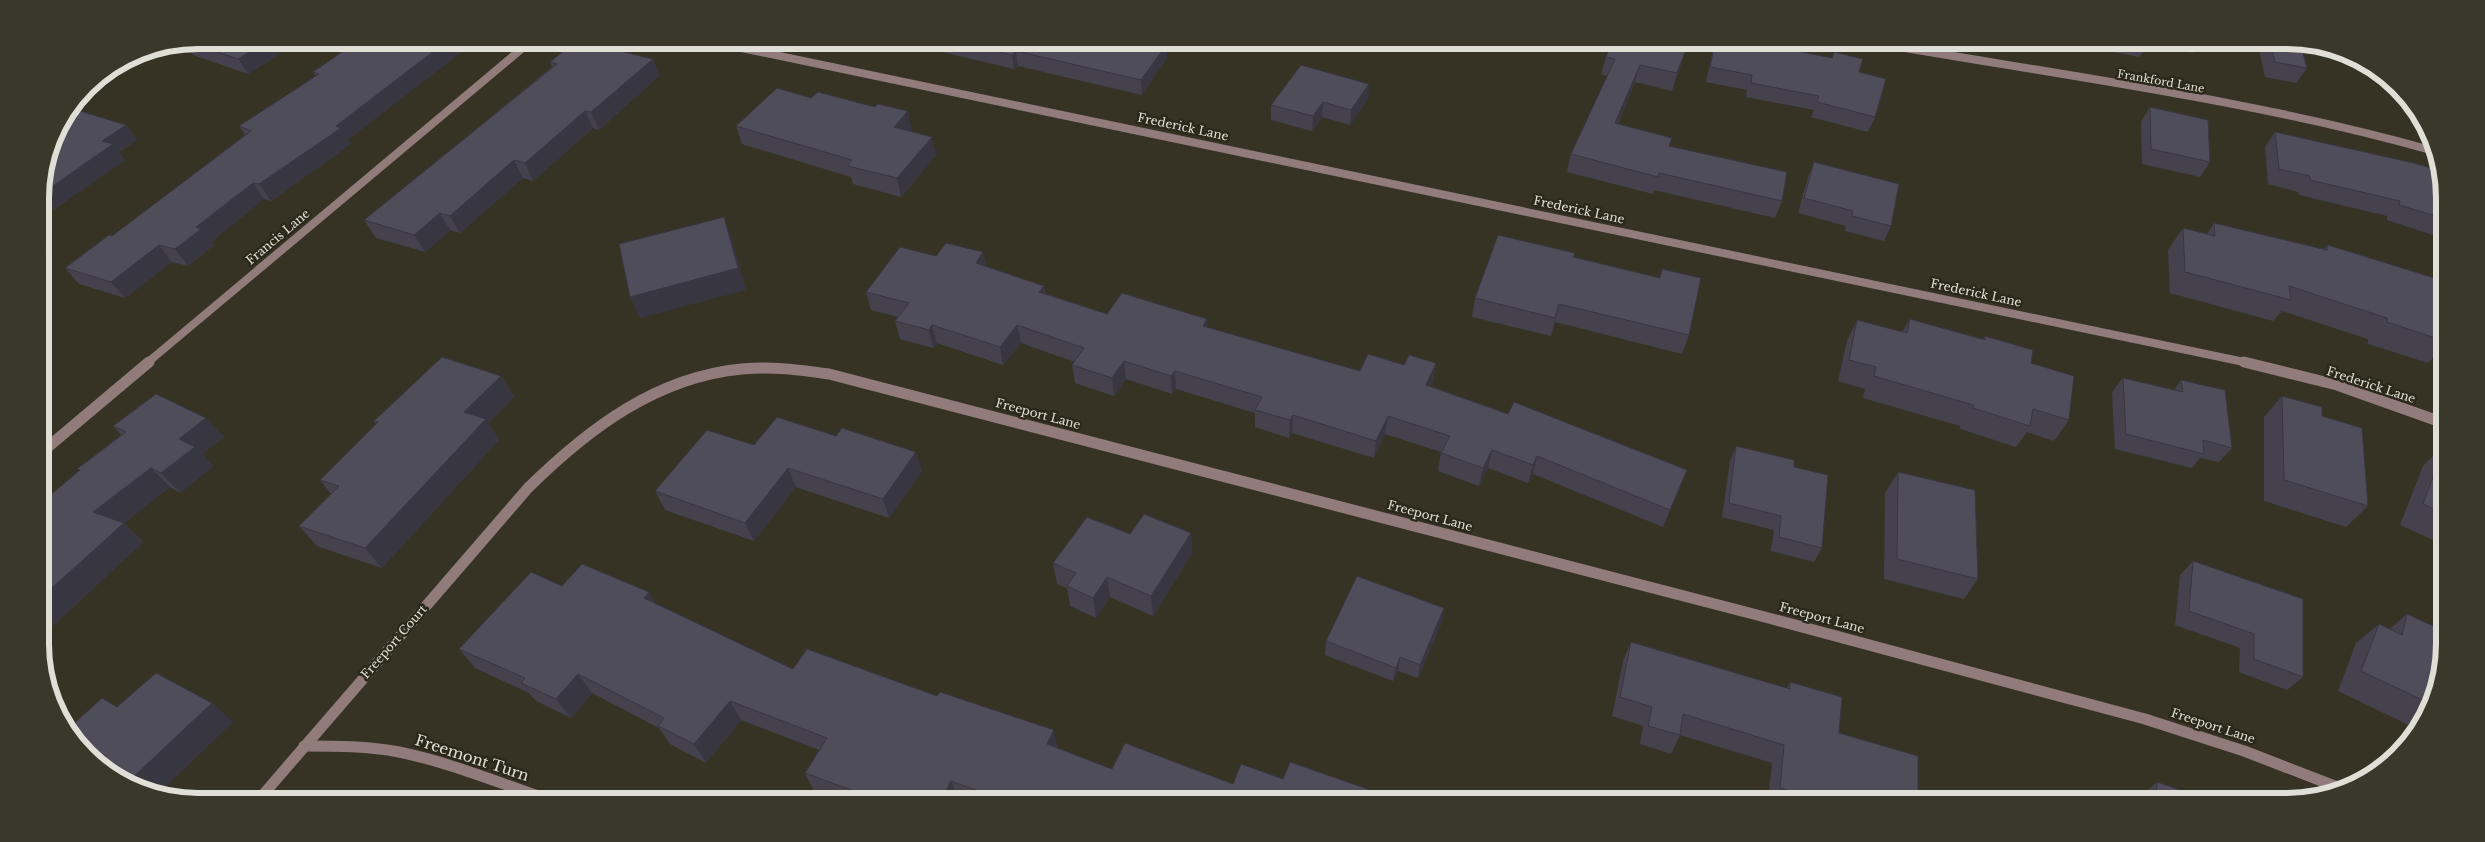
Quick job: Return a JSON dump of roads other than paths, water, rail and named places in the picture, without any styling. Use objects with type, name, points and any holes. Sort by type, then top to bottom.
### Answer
[{"type":"street","name":"Francis Lane","points":[[49,446],[521,49]]},
{"type":"street","name":"Frederick Lane","points":[[746,49],[2231,359],[2336,385],[2436,420]]},
{"type":"street","name":"Frankford Lane","points":[[1911,49],[2272,112],[2378,135],[2428,149]]},
{"type":"street","name":"Freeport Lane","points":[[528,488],[549,465],[590,430],[638,400],[665,388],[724,371],[780,367],[807,369],[1761,616],[2144,718],[2244,751],[2333,785]]},
{"type":"street","name":"Freeport Court","points":[[264,793],[528,488]]},
{"type":"street","name":"Freemont Turn","points":[[304,746],[366,747],[399,752],[430,759],[526,793]]}]
